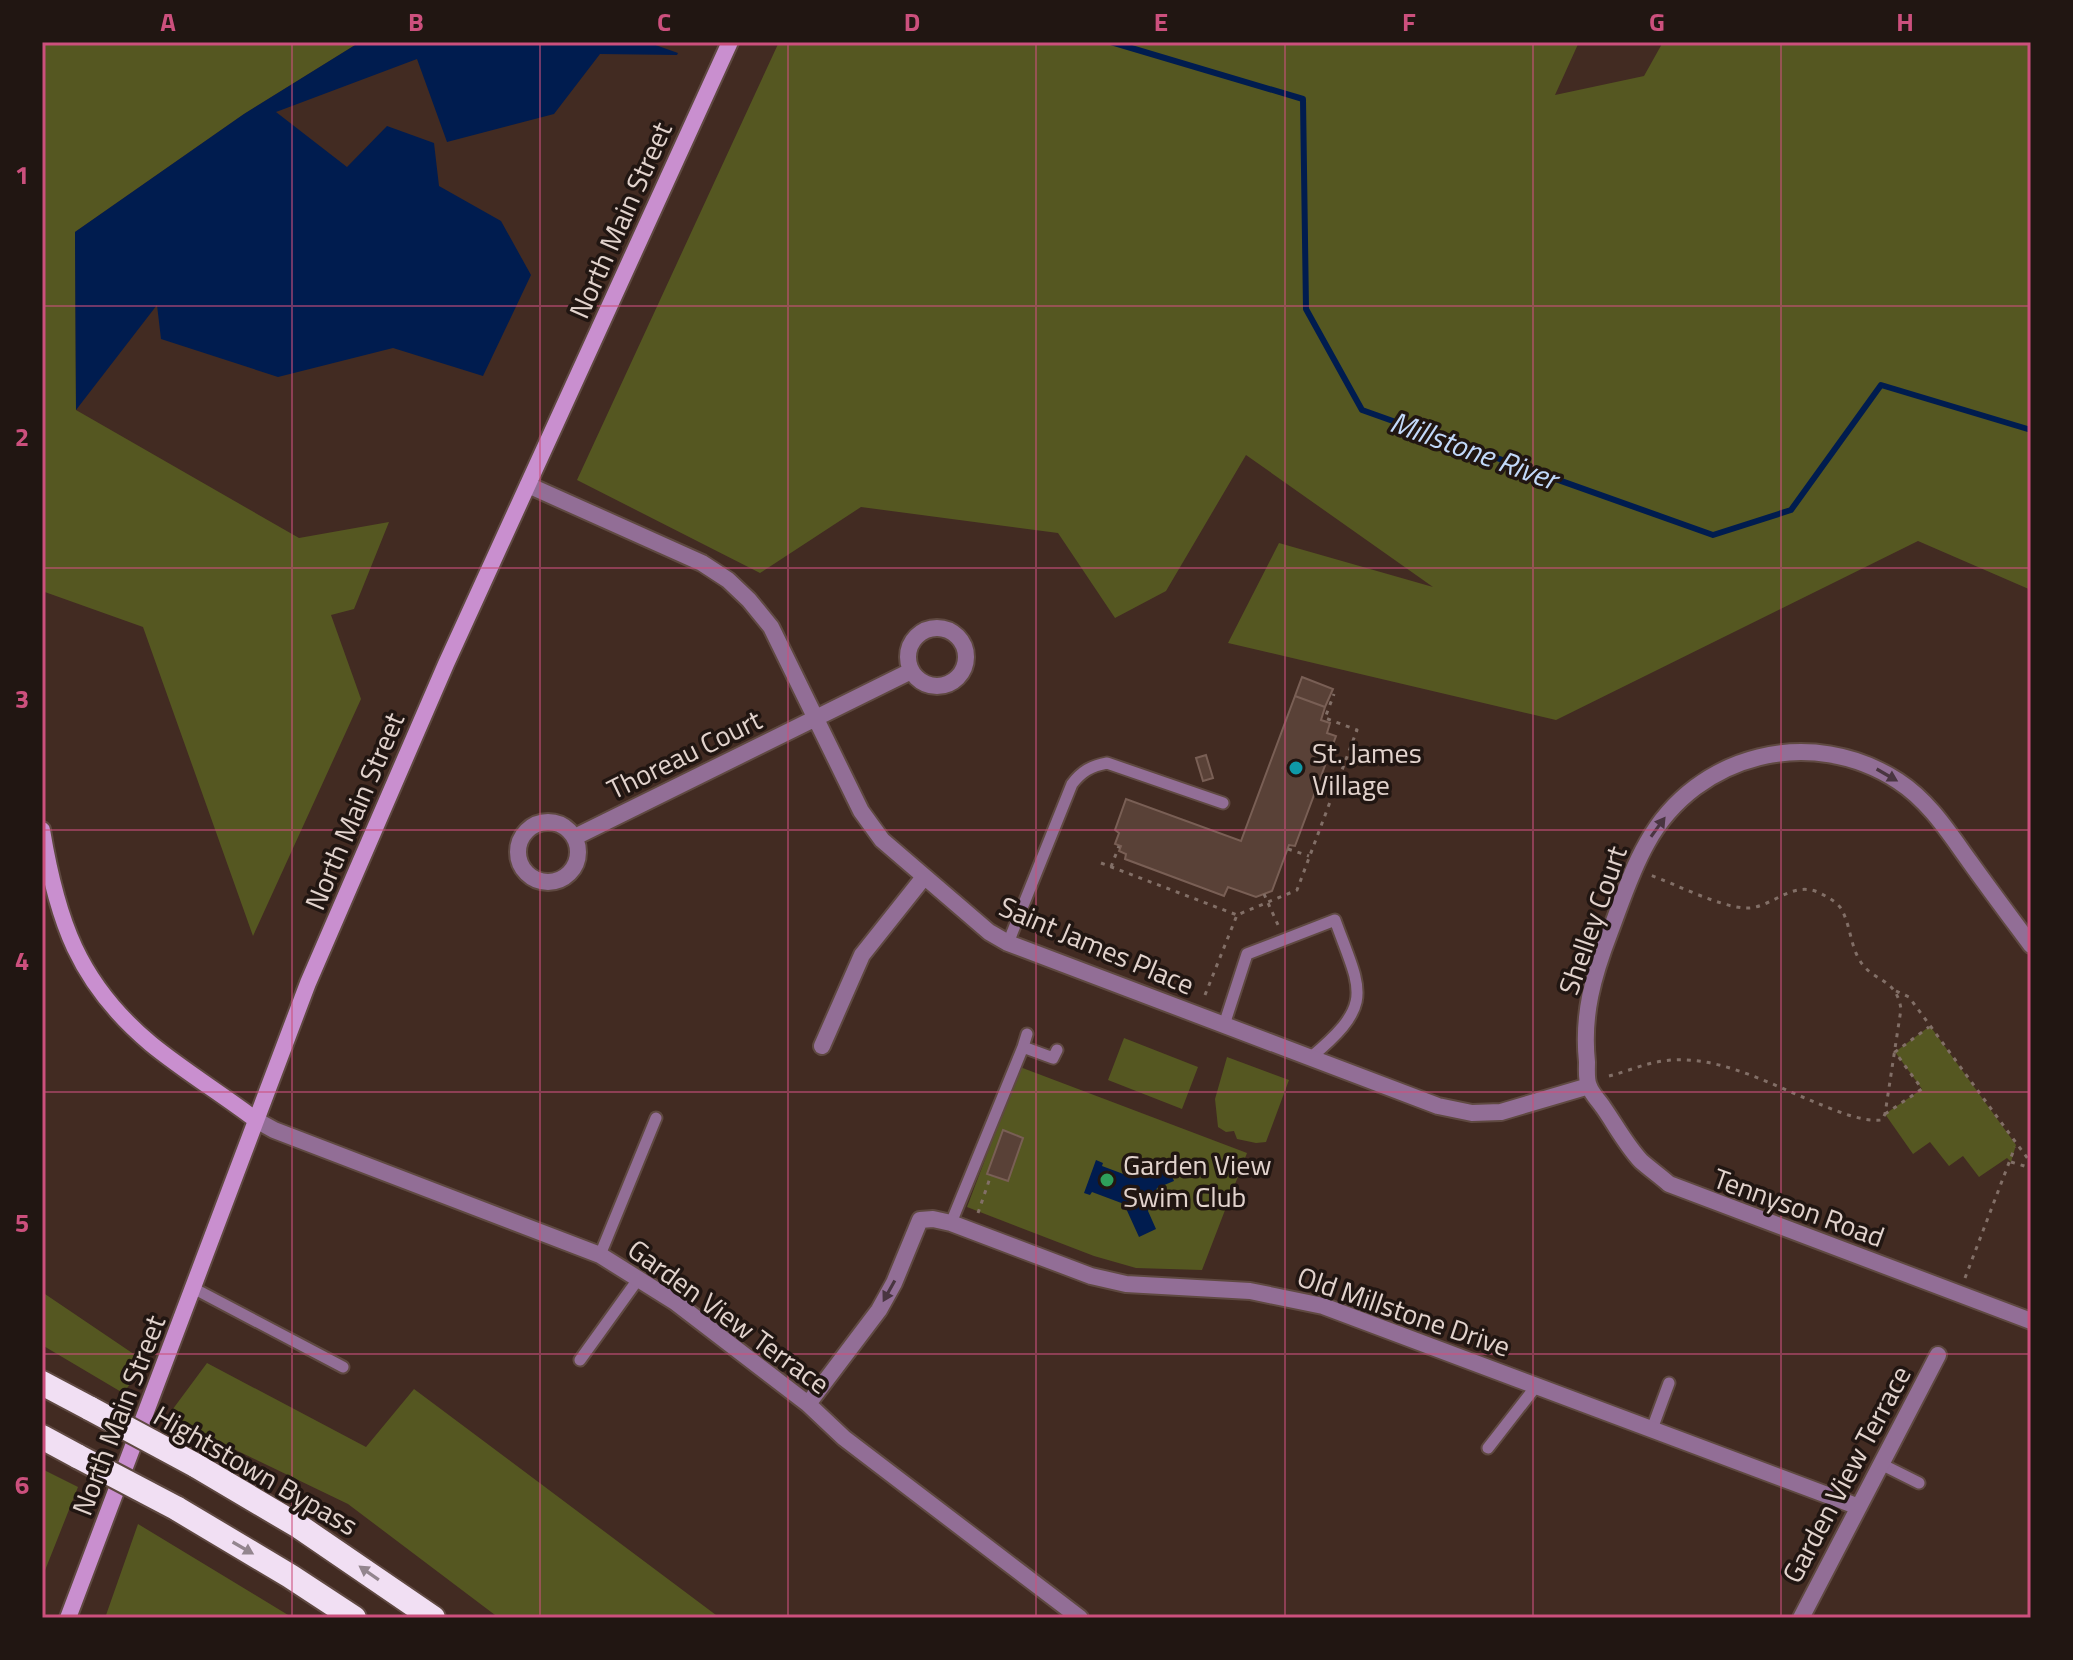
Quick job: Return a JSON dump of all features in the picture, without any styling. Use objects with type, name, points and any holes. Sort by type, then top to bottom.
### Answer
[{"type":"highway","name":"Hightstown Bypass","points":[[42,1383],[195,1465],[300,1527],[433,1618]]},
{"type":"highway","points":[[42,1437],[176,1508],[354,1618]]},
{"type":"street","name":"North Main Street","points":[[68,1618],[320,954],[446,664],[730,42]]},
{"type":"street","name":"Saint James Place","points":[[528,485],[702,563],[728,580],[749,600],[771,627],[861,811],[882,840],[989,932],[1008,943],[1438,1106],[1472,1113],[1501,1112],[1589,1086]]},
{"type":"street","name":"Thoreau Court","points":[[575,837],[911,671]]},
{"type":"street","name":"Shelley Court","points":[[1589,1086],[1586,1052],[1589,995],[1602,951],[1635,867],[1656,828],[1684,797],[1706,779],[1742,761],[1773,752],[1817,752],[1872,767],[1898,781],[1938,818],[2031,945]]},
{"type":"street","points":[[42,830],[45,869],[53,894],[66,931],[96,986],[124,1019],[152,1045],[256,1120]]},
{"type":"street","points":[[822,1046],[862,955],[924,877]]},
{"type":"street","name":"Tennyson Road","points":[[1589,1086],[1641,1160],[1669,1184],[2031,1321]]},
{"type":"street","name":"Garden View Terrace","points":[[256,1120],[274,1130],[600,1255],[639,1278],[808,1404],[844,1438],[1080,1618]]},
{"type":"street","name":"Old Millstone Drive","points":[[808,1404],[879,1310],[894,1283],[920,1220],[933,1219],[1091,1276],[1114,1281],[1250,1291],[1323,1306],[1859,1507]]},
{"type":"street","name":"Garden View Terrace","points":[[1801,1618],[1938,1355]]},
{"type":"lane","points":[[1008,943],[1072,784],[1080,773],[1093,765],[1118,765],[1223,803]]},
{"type":"lane","points":[[1224,1025],[1247,954],[1335,920],[1358,985],[1358,1000],[1351,1016],[1335,1037],[1310,1058]]},
{"type":"lane","points":[[951,1223],[1027,1034]]},
{"type":"lane","points":[[1023,1047],[1053,1058],[1057,1050]]},
{"type":"lane","points":[[600,1255],[656,1118]]},
{"type":"lane","points":[[580,1360],[639,1278]]},
{"type":"lane","points":[[193,1288],[343,1367]]},
{"type":"lane","points":[[1652,1429],[1669,1383]]},
{"type":"lane","points":[[1488,1448],[1537,1385]]},
{"type":"lane","points":[[1881,1464],[1919,1483]]},
{"type":"path","points":[[1101,863],[1237,915],[1297,890],[1357,730],[1325,718],[1334,694]]},
{"type":"path","points":[[1111,867],[1119,846]]},
{"type":"path","points":[[1288,849],[1309,856]]},
{"type":"path","points":[[1609,1076],[1658,1062],[1711,1063],[1731,1068],[1840,1112],[1875,1121],[1882,1120],[1885,1114],[1901,1009],[1896,991],[1889,982],[1868,970],[1859,959],[1841,908],[1822,894],[1801,889],[1746,908],[1650,875]]},
{"type":"path","points":[[1264,894],[1285,939]]},
{"type":"path","points":[[1205,995],[1237,915]]},
{"type":"path","points":[[1896,991],[1909,997],[2031,1165]]},
{"type":"path","points":[[1895,1052],[1930,1026]]},
{"type":"path","points":[[1885,1114],[1922,1089],[1895,1052]]},
{"type":"path","points":[[1965,1278],[2016,1145]]},
{"type":"path","points":[[2011,1162],[2031,1165]]},
{"type":"path","points":[[978,1213],[991,1175]]},
{"type":"shaded area","points":[[42,42],[360,42],[244,114],[75,232],[76,410],[299,538],[389,522],[354,609],[331,615],[361,699],[253,936],[143,627],[42,591]]},
{"type":"shaded area","points":[[779,42],[1579,42],[1555,95],[1644,76],[1663,42],[2031,42],[2031,590],[1918,541],[1556,720],[1228,643],[1279,543],[1433,587],[1246,455],[1166,591],[1115,618],[1058,533],[861,507],[760,573],[577,480]]},
{"type":"shaded area","points":[[1930,1026],[2016,1145],[2011,1162],[2007,1158],[1979,1177],[1963,1156],[1949,1166],[1930,1142],[1913,1154],[1885,1114],[1922,1089],[1895,1052]]},
{"type":"shaded area","points":[[1124,1038],[1198,1067],[1182,1109],[1108,1080]]},
{"type":"shaded area","points":[[1227,1057],[1289,1080],[1266,1142],[1237,1139],[1234,1131],[1226,1132],[1218,1127],[1215,1099]]},
{"type":"shaded area","name":"Garden View Swim Club","points":[[1020,1067],[1247,1153],[1202,1270],[1136,1268],[1094,1256],[967,1207]]},
{"type":"shaded area","points":[[42,1292],[147,1363],[123,1393],[42,1345]]},
{"type":"shaded area","points":[[207,1363],[366,1447],[414,1389],[720,1618],[499,1618],[348,1504],[167,1417]]},
{"type":"shaded area","points":[[42,1469],[78,1487],[42,1578]]},
{"type":"shaded area","points":[[138,1524],[293,1618],[105,1618]]},
{"type":"water","points":[[360,42],[647,42],[678,53],[600,54],[554,114],[447,142],[417,59],[276,112],[347,167],[387,126],[434,143],[439,186],[501,221],[531,275],[483,376],[393,348],[278,377],[161,339],[157,305],[76,410],[75,232],[244,114]]},
{"type":"water","points":[[1096,1160],[1103,1163],[1102,1166],[1134,1178],[1167,1164],[1174,1181],[1157,1188],[1148,1211],[1156,1229],[1139,1237],[1124,1204],[1092,1192],[1090,1195],[1084,1193]]},
{"type":"building","points":[[1302,677],[1333,689],[1325,707],[1295,696]]},
{"type":"building","name":"St. James Village","points":[[1295,696],[1325,707],[1321,720],[1330,723],[1327,733],[1336,736],[1295,846],[1289,845],[1272,891],[1256,897],[1228,887],[1224,896],[1125,859],[1126,854],[1119,851],[1121,846],[1115,844],[1119,833],[1115,830],[1126,799],[1241,841]]},
{"type":"building","points":[[1206,755],[1213,778],[1203,781],[1196,758]]},
{"type":"building","points":[[1003,1130],[1023,1138],[1008,1181],[987,1174]]},
{"type":"waterway","name":"Millstone River","points":[[1111,42],[1303,99],[1306,309],[1362,410],[1713,535],[1791,510],[1881,385],[2031,430]]},
{"type":"place","name":"St. James Village","points":[[1296,768]]},
{"type":"place","name":"Garden View Swim Club","points":[[1107,1180]]}]
